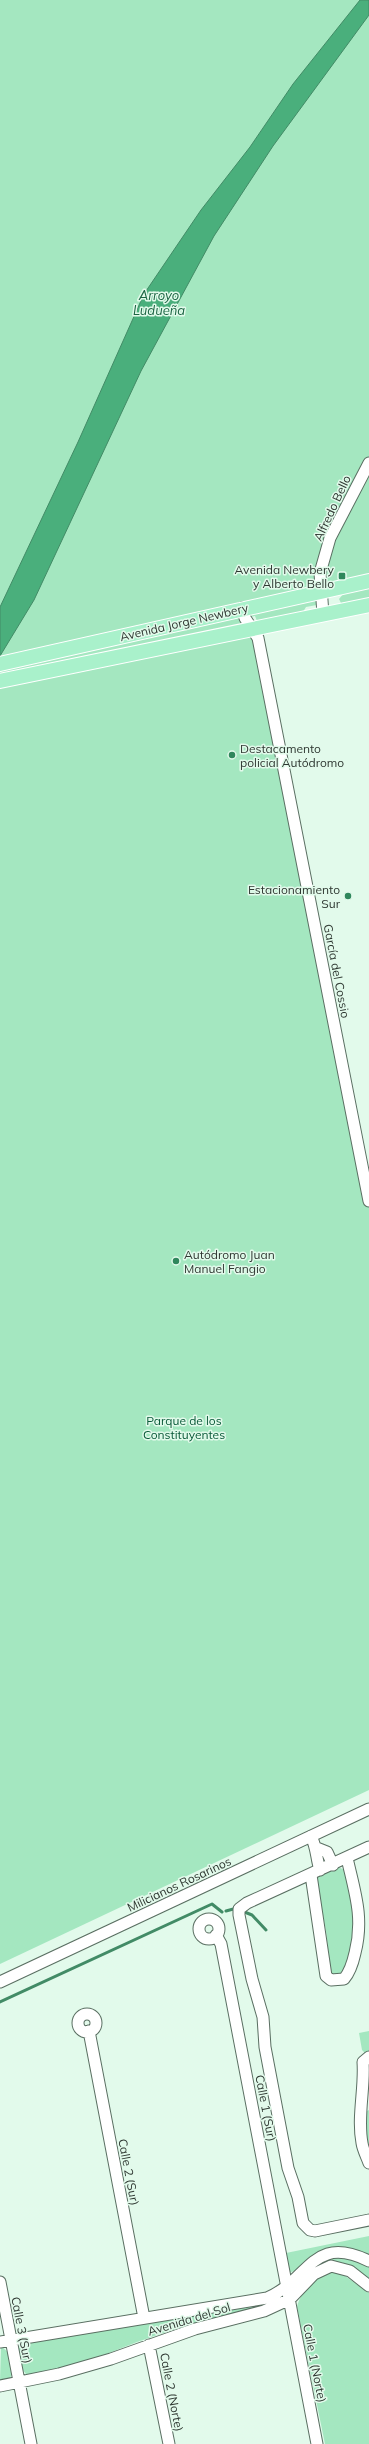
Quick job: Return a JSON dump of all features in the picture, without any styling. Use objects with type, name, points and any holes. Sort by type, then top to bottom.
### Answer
[{"type":"main road","name":"Avenida Jorge Newbery","points":[[0,664],[321,590],[369,581]]},
{"type":"main road","name":"Avenida Jorge Newbery","points":[[5,680],[251,628],[369,605]]},
{"type":"street","name":"Alfredo Bello","points":[[323,614],[320,573],[330,538],[369,463]]},
{"type":"street","name":"García del Cossio","points":[[242,608],[245,618],[258,638],[369,1196]]},
{"type":"street","name":"Milicianos Rosarinos","points":[[0,1982],[369,1809]]},
{"type":"street","points":[[311,1836],[317,1848],[315,1872],[326,1976],[331,1980],[344,1979],[348,1974],[353,1960],[360,1925],[360,1914],[347,1858]]},
{"type":"street","points":[[369,1847],[242,1906],[239,1909],[252,1979],[262,2018],[265,2047],[288,2168],[298,2197],[303,2223],[310,2230],[315,2231],[369,2220]]},
{"type":"street","points":[[317,1848],[327,1852],[333,1865]]},
{"type":"street","name":"Calle 1 (Sur)","points":[[216,1935],[221,1944],[288,2287]]},
{"type":"street","name":"Calle 2 (Sur)","points":[[89,2031],[144,2318]]},
{"type":"street","points":[[369,2057],[362,2062],[364,2082],[361,2126],[362,2143],[369,2163]]},
{"type":"street","name":"Avenida del Sol","points":[[6,2341],[260,2300],[279,2293],[288,2287],[308,2265],[327,2253],[343,2252],[356,2254],[369,2261]]},
{"type":"street","name":"Avenida del Sol","points":[[0,2386],[111,2359],[195,2329],[264,2311],[290,2299],[314,2274],[331,2266],[350,2271],[369,2286]]},
{"type":"street","name":"Calle 3 (Sur)","points":[[0,2282],[6,2341],[19,2382],[31,2444]]},
{"type":"street","name":"Calle 1 (Norte)","points":[[288,2287],[317,2444]]},
{"type":"street","name":"Calle 2 (Norte)","points":[[149,2345],[168,2444]]},
{"type":"green space","name":"Parque de los Constituyentes","points":[[0,0],[369,0],[369,581],[321,590],[322,604],[306,607],[303,612],[257,621],[255,616],[246,618],[258,638],[369,1201],[369,1790],[0,1964]]},
{"type":"green space","points":[[369,588],[369,599],[341,603],[339,599],[344,593]]},
{"type":"green space","points":[[336,1866],[345,1870],[356,1919],[350,1955],[341,1975],[331,1975],[326,1931],[316,1879],[318,1875]]},
{"type":"green space","points":[[369,2031],[369,2051],[365,2053],[362,2050],[359,2033]]},
{"type":"green space","points":[[369,2110],[369,2153],[365,2131],[367,2111]]},
{"type":"green space","points":[[369,2236],[369,2255],[349,2249],[289,2273],[286,2253]]},
{"type":"green space","points":[[341,2256],[369,2266],[369,2281],[354,2268],[342,2262],[329,2263],[311,2271],[320,2260]]},
{"type":"green space","points":[[330,2272],[341,2273],[369,2293],[369,2444],[325,2444],[297,2307],[301,2296],[309,2286],[319,2277]]},
{"type":"green space","points":[[276,2296],[280,2299],[275,2303],[159,2334],[54,2372],[26,2374],[22,2369],[18,2349],[20,2345],[28,2341]]},
{"type":"green space","points":[[1,2346],[10,2354],[13,2372],[10,2378],[0,2381]]},
{"type":"water","name":"Arroyo Ludueña","points":[[360,0],[369,0],[369,15],[273,146],[214,236],[141,371],[34,600],[0,656],[0,607],[78,442],[144,294],[201,210],[250,147],[293,84]]},
{"type":"waterway","points":[[0,2002],[212,1904],[222,1912]]},
{"type":"waterway","points":[[226,1911],[237,1908]]},
{"type":"waterway","points":[[242,1911],[252,1915],[266,1930]]},
{"type":"place","name":"Avenida Newbery y Alberto Bello","points":[[342,576]]},
{"type":"place","name":"Destacamento policial Autódromo","points":[[232,755]]},
{"type":"place","name":"Estacionamiento Sur","points":[[348,896]]},
{"type":"place","name":"Autódromo Juan Manuel Fangio","points":[[176,1261]]}]
